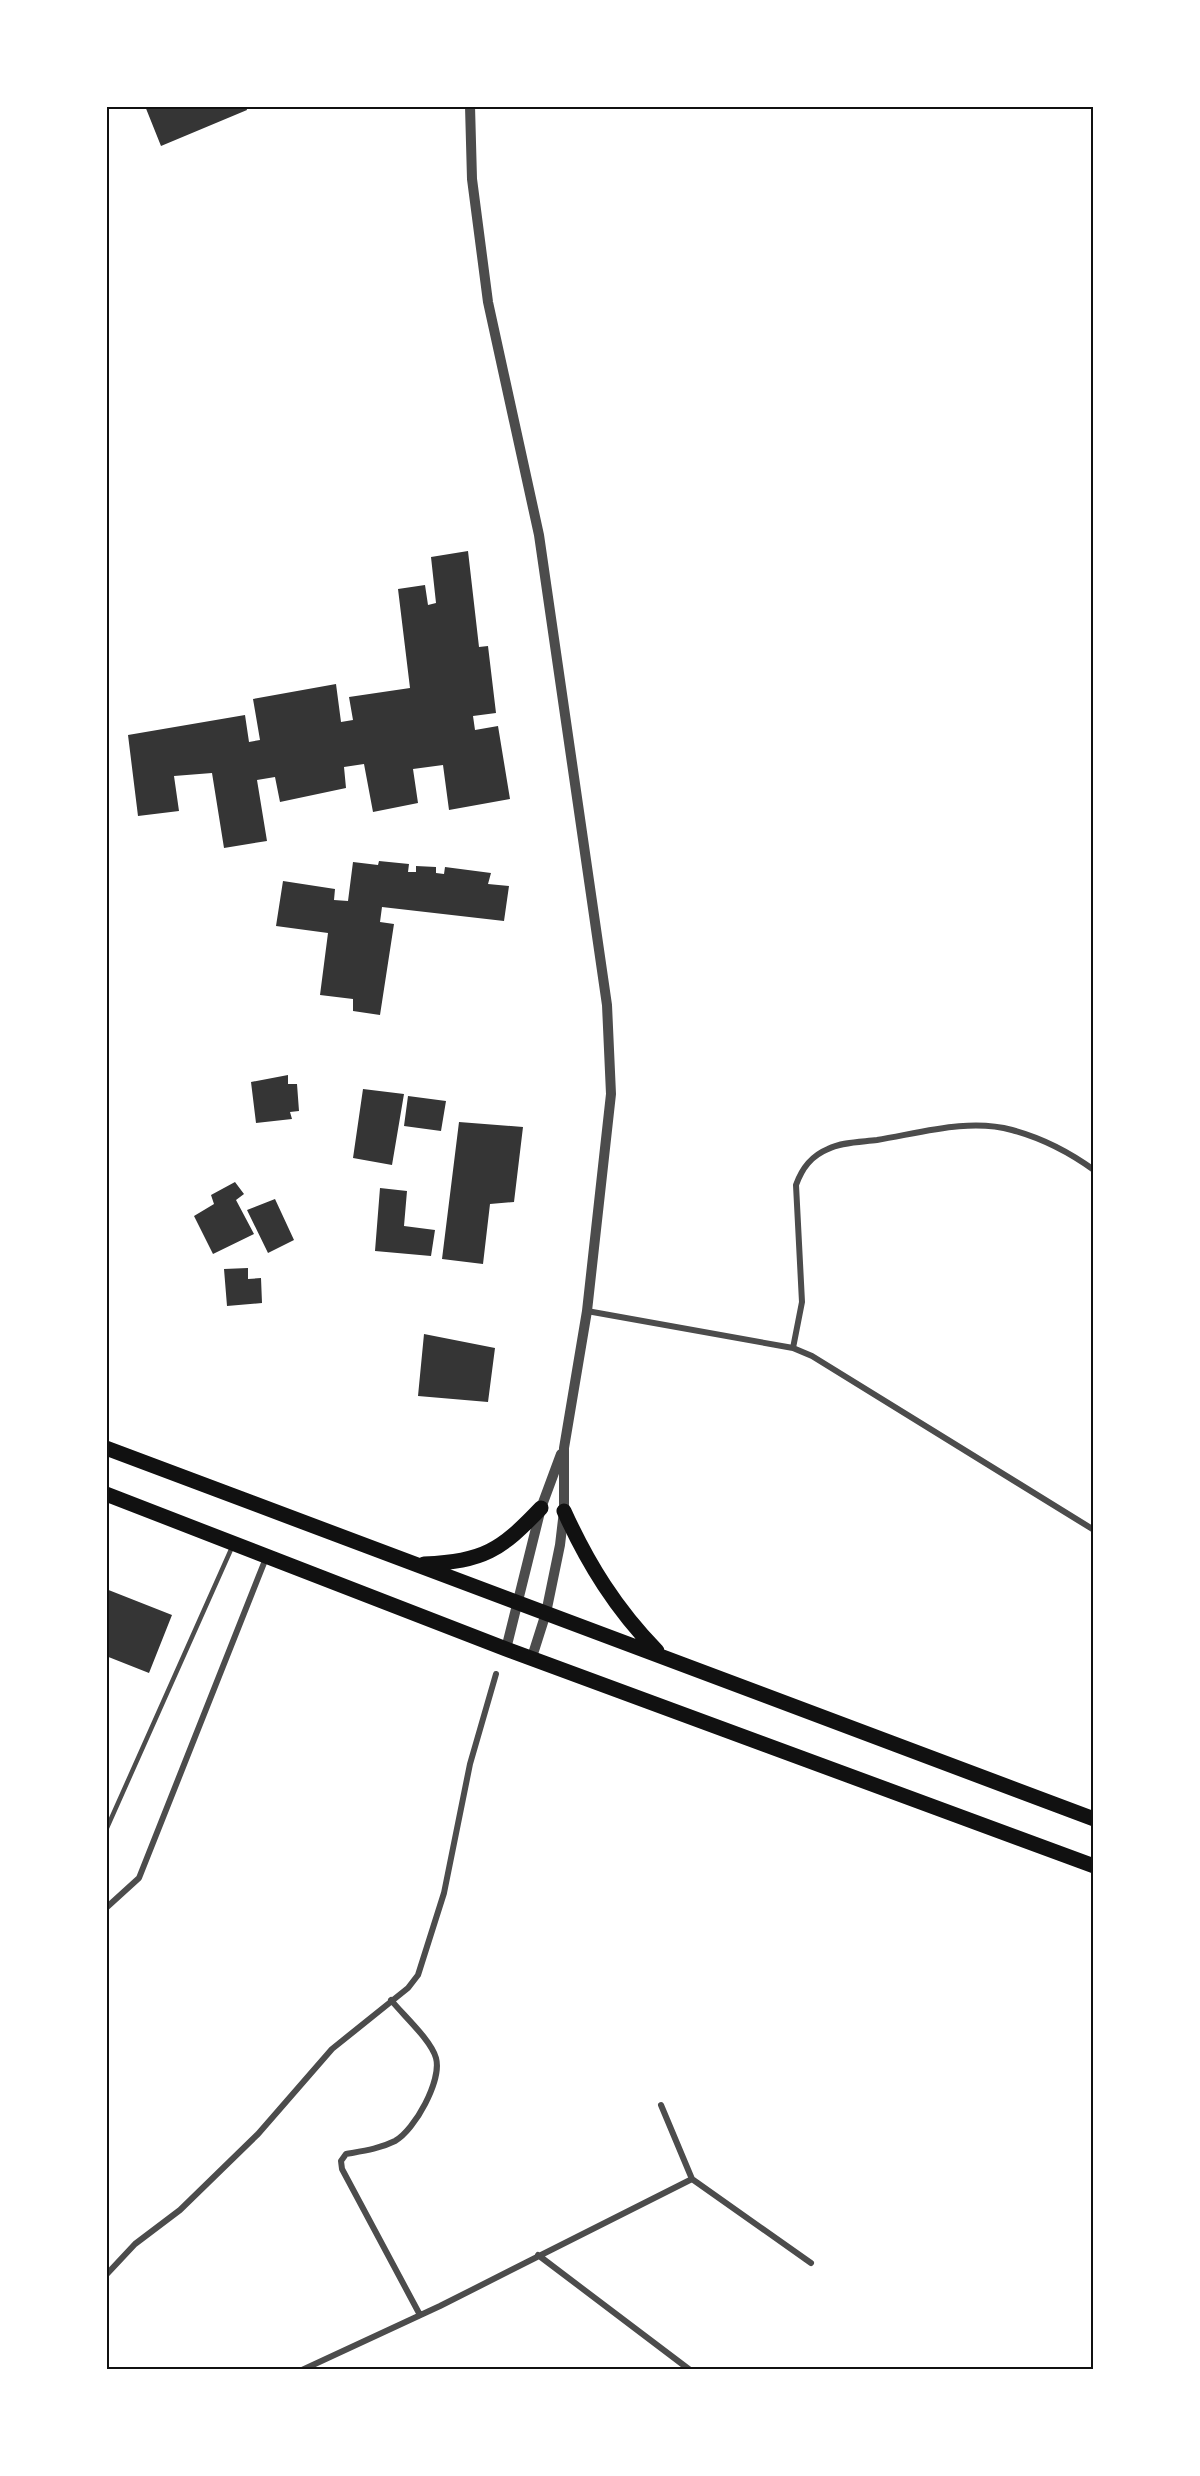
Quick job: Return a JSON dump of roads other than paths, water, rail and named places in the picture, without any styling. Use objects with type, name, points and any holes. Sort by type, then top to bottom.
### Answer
[{"type":"main road","points":[[106,1448],[1094,1819]]},
{"type":"main road","points":[[106,1494],[266,1558],[506,1649],[1094,1866]]},
{"type":"main road","points":[[418,1565],[460,1562],[488,1554],[514,1536],[541,1508]]},
{"type":"main road","points":[[564,1510],[598,1579],[631,1624],[662,1656]]},
{"type":"street","points":[[470,106],[472,179],[488,302],[539,535],[607,1005],[611,1094],[587,1311],[564,1448],[564,1510],[556,1568],[546,1613],[532,1657]]},
{"type":"street","points":[[793,1348],[802,1302],[796,1185],[801,1170],[813,1157],[839,1146],[954,1127],[983,1125],[1012,1130],[1068,1152],[1094,1170]]},
{"type":"street","points":[[587,1311],[793,1348],[812,1356],[1094,1530]]},
{"type":"street","points":[[506,1649],[541,1508],[564,1448]]},
{"type":"street","points":[[106,1908],[139,1878],[266,1558]]},
{"type":"street","points":[[106,2275],[135,2244],[180,2210],[258,2134],[332,2049],[408,1988],[418,1975],[444,1893],[470,1764],[496,1674]]},
{"type":"street","points":[[391,2000],[432,2049],[437,2076],[412,2125],[397,2140],[379,2148],[346,2154],[341,2161],[342,2169],[420,2315]]},
{"type":"street","points":[[661,2105],[692,2179],[810,2263]]},
{"type":"street","points":[[302,2370],[420,2315],[692,2179]]},
{"type":"street","points":[[538,2255],[690,2370]]},
{"type":"lane","points":[[106,1830],[233,1545]]}]
